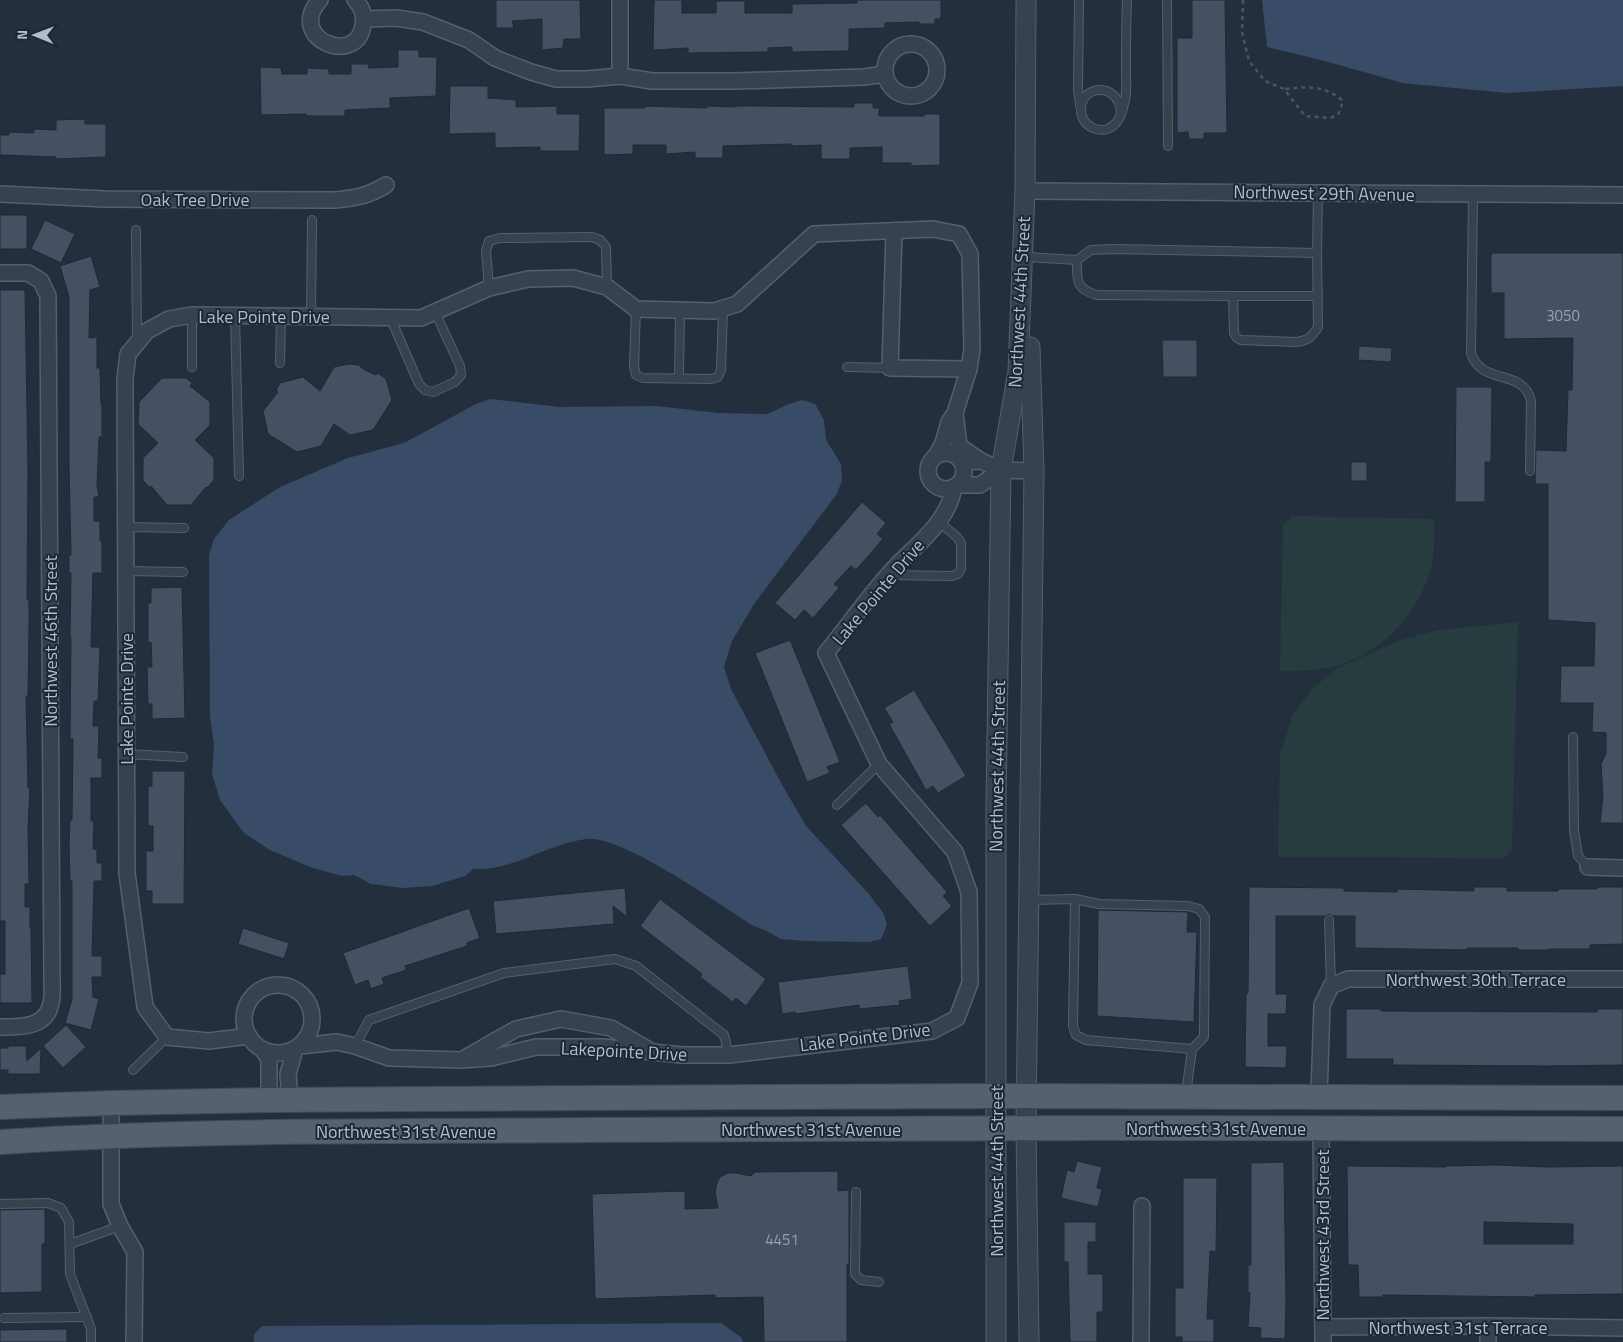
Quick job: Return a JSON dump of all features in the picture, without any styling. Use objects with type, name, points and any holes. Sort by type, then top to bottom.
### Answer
[{"type":"main road","name":"Northwest 31st Avenue","points":[[0,1108],[111,1103],[279,1100],[997,1096],[1623,1098]]},
{"type":"main road","name":"Northwest 31st Avenue","points":[[0,1142],[111,1135],[996,1127],[1623,1129]]},
{"type":"street","points":[[320,0],[315,5],[312,13],[313,30],[325,44],[334,46],[352,43],[363,28],[364,19],[362,11],[355,0]]},
{"type":"street","points":[[620,0],[620,76]]},
{"type":"street","name":"Northwest 44th Street","points":[[1026,0],[1026,191],[1034,470],[1026,1128],[1029,1342]]},
{"type":"street","points":[[364,19],[396,18],[423,22],[469,40],[495,58],[531,72],[556,79],[620,76],[652,80],[736,81],[864,77],[885,74]]},
{"type":"street","name":"Oak Tree Drive","points":[[0,194],[104,199],[335,200],[359,198],[369,195],[386,185]]},
{"type":"street","name":"Northwest 44th Street","points":[[996,1342],[996,804],[1001,470],[1018,371],[1026,191]]},
{"type":"street","name":"Northwest 29th Avenue","points":[[1026,191],[1623,195]]},
{"type":"street","points":[[636,309],[714,311],[737,304],[814,234],[933,229],[959,234],[970,254],[972,348],[955,413],[949,422],[940,450]]},
{"type":"street","points":[[894,231],[890,368],[968,369]]},
{"type":"street","name":"Northwest 46th Street","points":[[0,273],[28,274],[41,281],[48,296],[52,1003],[42,1021],[32,1025],[0,1027]]},
{"type":"street","name":"Lake Pointe Drive","points":[[167,1037],[146,1007],[137,959],[127,873],[125,379],[128,354],[147,331],[169,319],[192,315],[421,318],[489,288],[528,279],[573,278],[607,287],[636,309]]},
{"type":"street","points":[[955,413],[958,446]]},
{"type":"street","points":[[1001,470],[980,485],[956,486],[946,489],[938,487],[930,480],[929,474],[930,464],[940,450],[950,442],[1001,470],[1034,470]]},
{"type":"street","points":[[940,450],[941,454],[950,454],[959,458],[962,462],[982,461]]},
{"type":"street","name":"Lake Pointe Drive","points":[[789,1047],[932,1031],[957,1018],[970,983],[969,892],[955,852],[879,764],[826,653],[888,575],[939,522],[952,498],[956,486],[963,476],[964,467],[962,462]]},
{"type":"street","points":[[938,487],[941,510],[939,522]]},
{"type":"street","points":[[1588,867],[1623,868]]},
{"type":"street","name":"Northwest 30th Terrace","points":[[1331,986],[1348,979],[1623,979]]},
{"type":"street","points":[[279,1100],[297,1048],[308,1035],[312,1023],[310,1007],[306,999],[297,990],[279,985],[270,985],[252,996],[245,1009],[246,1032],[254,1044],[263,1050],[277,1054],[297,1048],[337,1042]]},
{"type":"street","points":[[1319,1096],[1322,1004],[1331,986]]},
{"type":"street","points":[[312,1023],[324,1035],[337,1042],[389,1058],[461,1060],[516,1029],[561,1019],[611,1028],[652,1052]]},
{"type":"street","points":[[167,1037],[209,1041],[249,1036]]},
{"type":"street","name":"Lakepointe Drive","points":[[461,1060],[491,1058],[536,1047],[603,1047],[682,1055],[730,1055],[789,1047]]},
{"type":"street","points":[[263,1050],[269,1059],[279,1100]]},
{"type":"street","points":[[111,1103],[111,1204],[120,1226],[135,1252],[134,1342]]},
{"type":"street","name":"Northwest 43rd Street","points":[[1321,1128],[1323,1334]]},
{"type":"street","points":[[1142,1206],[1142,1342]]},
{"type":"street","points":[[1488,1326],[1488,1342]]},
{"type":"street","name":"Northwest 31st Terrace","points":[[1323,1334],[1488,1326],[1623,1328]]},
{"type":"lane","points":[[1079,0],[1078,89],[1082,116],[1085,123],[1099,130],[1107,130],[1114,126],[1119,119],[1126,98],[1127,0]]},
{"type":"lane","points":[[1168,0],[1168,146]]},
{"type":"lane","points":[[1081,108],[1083,100],[1088,94],[1095,90],[1103,90],[1110,92],[1116,97],[1120,104],[1121,112]]},
{"type":"lane","points":[[1233,296],[1234,334],[1241,340],[1296,342],[1306,341],[1313,335],[1318,327],[1318,193]]},
{"type":"lane","points":[[1473,195],[1471,354],[1482,370],[1523,384],[1528,392],[1530,401],[1530,471]]},
{"type":"lane","points":[[311,316],[312,220]]},
{"type":"lane","points":[[136,230],[137,343]]},
{"type":"lane","points":[[489,288],[486,251],[489,241],[500,238],[592,236],[600,240],[606,247],[607,287]]},
{"type":"lane","points":[[1028,257],[1077,260],[1091,250],[1114,249],[1317,252]]},
{"type":"lane","points":[[1077,260],[1078,283],[1080,287],[1097,295],[1318,296]]},
{"type":"lane","points":[[636,309],[634,366],[636,375],[642,378],[711,379],[718,377],[721,370],[723,308]]},
{"type":"lane","points":[[679,378],[680,310]]},
{"type":"lane","points":[[390,317],[419,384],[425,390],[433,392],[455,382],[461,376],[460,366],[435,312]]},
{"type":"lane","points":[[192,315],[192,367]]},
{"type":"lane","points":[[235,316],[239,476]]},
{"type":"lane","points":[[280,363],[281,316]]},
{"type":"lane","points":[[847,368],[890,368]]},
{"type":"lane","points":[[888,575],[952,576],[958,574],[961,569],[960,542],[958,537],[939,522]]},
{"type":"lane","points":[[126,527],[184,528]]},
{"type":"lane","points":[[126,571],[183,572]]},
{"type":"lane","points":[[1573,736],[1574,830],[1578,856],[1588,867]]},
{"type":"lane","points":[[126,754],[183,757]]},
{"type":"lane","points":[[838,805],[879,764]]},
{"type":"lane","points":[[1030,900],[1075,899],[1099,904],[1188,906],[1199,909],[1205,916],[1204,1038],[1192,1049],[1186,1096]]},
{"type":"lane","points":[[1075,899],[1073,1026],[1076,1035],[1086,1040],[1192,1049]]},
{"type":"lane","points":[[1329,920],[1331,986]]},
{"type":"lane","points":[[355,1046],[369,1020],[504,973],[615,959],[636,966],[724,1035],[730,1055]]},
{"type":"lane","points":[[133,1070],[167,1037]]},
{"type":"lane","points":[[856,1192],[856,1274],[861,1280],[878,1282]]},
{"type":"lane","points":[[0,1204],[48,1203],[61,1208],[69,1222],[70,1274],[91,1329],[91,1342]]},
{"type":"lane","points":[[70,1244],[120,1226]]},
{"type":"lane","points":[[4,1318],[87,1317]]},
{"type":"path","points":[[1243,0],[1242,32],[1249,61],[1265,82],[1284,89],[1321,87],[1343,101],[1338,115],[1330,118],[1305,116],[1284,89]]},
{"type":"green space","points":[[1292,516],[1434,519],[1432,564],[1427,582],[1419,599],[1408,615],[1383,642],[1351,661],[1320,669],[1280,671],[1283,525]]},
{"type":"green space","points":[[1518,622],[1512,850],[1503,859],[1278,857],[1280,754],[1293,714],[1314,687],[1338,668],[1397,641],[1439,630]]},
{"type":"water","points":[[1262,0],[1623,0],[1623,86],[1507,93],[1403,83],[1267,47]]},
{"type":"water","points":[[490,399],[560,407],[656,406],[719,413],[767,414],[802,400],[815,404],[824,420],[826,440],[841,464],[842,481],[836,495],[754,604],[732,641],[724,667],[731,689],[806,826],[868,893],[884,914],[887,925],[881,939],[869,942],[781,939],[754,926],[696,888],[646,859],[602,840],[586,839],[572,842],[502,866],[473,869],[465,876],[432,886],[403,888],[371,884],[354,875],[342,876],[310,867],[270,850],[244,833],[220,800],[212,774],[214,745],[210,716],[209,555],[214,539],[229,520],[280,487],[348,458],[404,443],[476,404]]},
{"type":"water","points":[[721,1323],[742,1338],[743,1342],[254,1342],[254,1334],[262,1326]]},
{"type":"building","points":[[496,0],[580,0],[581,39],[564,39],[563,48],[542,50],[542,19],[512,21],[514,28],[496,28]]},
{"type":"building","points":[[654,0],[682,0],[682,13],[716,13],[716,1],[745,1],[745,13],[792,13],[792,4],[857,3],[857,0],[941,0],[941,19],[935,19],[935,24],[919,24],[919,22],[885,23],[885,28],[849,29],[849,51],[792,52],[792,47],[768,48],[768,52],[688,53],[688,48],[653,50]]},
{"type":"building","points":[[1192,0],[1225,0],[1227,133],[1204,133],[1204,139],[1189,139],[1188,132],[1177,133],[1177,38],[1192,38]]},
{"type":"building","points":[[398,50],[419,50],[419,57],[437,57],[436,96],[390,98],[390,108],[345,110],[345,116],[306,116],[306,114],[261,115],[260,67],[281,68],[282,74],[307,74],[307,68],[329,69],[329,74],[351,74],[351,64],[369,64],[368,68],[398,67]]},
{"type":"building","points":[[450,86],[488,86],[488,98],[516,100],[516,107],[557,106],[557,114],[580,114],[579,151],[540,151],[540,147],[495,148],[495,133],[449,134]]},
{"type":"building","points":[[854,103],[873,103],[873,108],[879,108],[879,116],[940,114],[940,165],[911,166],[911,163],[882,163],[882,147],[850,148],[850,159],[821,159],[821,145],[792,146],[792,144],[723,146],[723,158],[695,158],[695,152],[666,154],[666,145],[633,145],[633,154],[604,155],[604,108],[645,108],[645,106],[707,108],[707,106],[854,107]]},
{"type":"building","points":[[85,119],[85,124],[106,124],[106,157],[56,159],[56,157],[0,155],[0,135],[9,135],[9,132],[34,133],[34,129],[56,130],[56,120]]},
{"type":"building","points":[[0,215],[27,215],[27,249],[0,249]]},
{"type":"building","points":[[45,220],[75,234],[61,263],[31,249]]},
{"type":"building","points":[[1491,253],[1623,253],[1623,823],[1600,823],[1603,796],[1601,764],[1606,753],[1606,733],[1592,732],[1593,703],[1560,703],[1561,666],[1594,666],[1595,623],[1548,620],[1548,484],[1535,484],[1536,450],[1566,451],[1568,390],[1572,390],[1573,338],[1504,339],[1504,293],[1491,293]]},
{"type":"building","points":[[91,256],[100,287],[90,290],[89,338],[97,337],[97,368],[100,368],[102,404],[102,437],[99,437],[97,485],[99,497],[94,497],[94,521],[100,521],[102,573],[93,573],[91,647],[100,647],[98,701],[94,701],[93,726],[99,726],[98,758],[102,758],[102,778],[91,778],[91,821],[94,821],[93,849],[97,849],[97,863],[102,863],[102,881],[94,881],[92,956],[102,956],[102,977],[92,977],[93,997],[99,999],[91,1030],[65,1023],[72,999],[72,881],[70,881],[69,844],[70,820],[72,820],[73,739],[70,739],[69,297],[60,266]]},
{"type":"building","points":[[0,290],[25,290],[28,472],[27,600],[29,600],[28,696],[26,696],[28,788],[30,788],[28,828],[29,884],[25,884],[25,907],[30,907],[32,1003],[0,1003],[0,974],[5,974],[5,921],[0,921]]},
{"type":"building","points":[[1162,340],[1197,340],[1197,377],[1163,377]]},
{"type":"building","points":[[1359,346],[1392,348],[1391,362],[1358,360]]},
{"type":"building","points":[[349,364],[359,365],[363,369],[376,375],[378,373],[386,379],[392,400],[373,430],[350,435],[334,424],[321,446],[297,452],[268,434],[263,411],[278,392],[276,390],[280,383],[303,377],[320,391],[334,367]]},
{"type":"building","points":[[162,378],[186,378],[192,383],[190,386],[210,402],[210,425],[195,440],[214,458],[214,480],[191,505],[167,505],[151,486],[150,488],[143,480],[143,458],[158,443],[138,424],[139,402]]},
{"type":"building","points":[[1456,387],[1492,387],[1491,462],[1485,462],[1485,502],[1455,502]]},
{"type":"building","points":[[1351,462],[1367,462],[1367,481],[1351,481]]},
{"type":"building","points":[[862,502],[886,523],[877,534],[883,539],[856,570],[851,566],[834,584],[839,588],[813,618],[804,610],[795,620],[775,603]]},
{"type":"building","points":[[182,587],[185,718],[152,719],[152,704],[148,704],[147,667],[152,667],[151,642],[148,643],[148,603],[151,603],[151,588]]},
{"type":"building","points":[[790,640],[840,762],[827,767],[830,773],[807,782],[755,653]]},
{"type":"building","points":[[914,690],[966,776],[938,793],[933,786],[926,790],[889,724],[893,722],[884,708]]},
{"type":"building","points":[[152,771],[185,771],[184,904],[152,904],[152,891],[146,891],[146,851],[153,851],[153,826],[148,826],[148,786],[152,786]]},
{"type":"building","points":[[866,803],[878,817],[880,815],[947,892],[943,896],[952,906],[930,926],[841,825]]},
{"type":"building","points":[[1249,887],[1344,888],[1344,891],[1397,892],[1397,889],[1474,891],[1474,887],[1507,887],[1507,891],[1558,891],[1558,889],[1623,887],[1623,944],[1590,945],[1590,949],[1549,950],[1518,950],[1518,948],[1467,948],[1467,950],[1355,948],[1355,916],[1333,916],[1329,914],[1325,916],[1276,916],[1276,994],[1287,994],[1286,1014],[1268,1014],[1268,1046],[1287,1046],[1286,1068],[1245,1067]]},
{"type":"building","points":[[625,888],[627,917],[613,906],[614,924],[496,934],[493,901]]},
{"type":"building","points":[[660,899],[766,979],[746,1006],[736,998],[733,1002],[700,977],[702,974],[640,926]]},
{"type":"building","points":[[469,908],[480,938],[467,943],[467,946],[405,966],[406,970],[382,978],[384,984],[371,989],[368,980],[355,985],[343,953]]},
{"type":"building","points":[[1098,910],[1188,912],[1187,932],[1197,932],[1194,1022],[1097,1016]]},
{"type":"building","points":[[243,928],[289,943],[284,959],[238,944]]},
{"type":"building","points":[[908,966],[912,999],[899,1001],[900,1005],[859,1009],[859,1005],[796,1014],[795,1012],[782,1014],[778,982]]},
{"type":"building","points":[[1346,1009],[1381,1009],[1381,1011],[1597,1012],[1597,1009],[1623,1009],[1623,1065],[1393,1065],[1393,1059],[1346,1059]]},
{"type":"building","points":[[66,1025],[86,1047],[63,1068],[43,1046]]},
{"type":"building","points":[[8,1046],[26,1046],[27,1061],[41,1048],[40,1074],[8,1074],[8,1070],[0,1070],[0,1048],[8,1048]]},
{"type":"building","points":[[1077,1161],[1102,1167],[1097,1188],[1102,1189],[1098,1207],[1061,1198],[1067,1170],[1074,1172]]},
{"type":"building","points":[[1284,1162],[1285,1339],[1260,1338],[1261,1328],[1248,1327],[1250,1293],[1248,1293],[1248,1265],[1251,1265],[1251,1163]]},
{"type":"building","points":[[1347,1166],[1623,1166],[1623,1294],[1535,1295],[1535,1297],[1383,1295],[1383,1297],[1359,1297],[1358,1265],[1348,1265]],"holes":[[[1484,1222],[1573,1224],[1573,1244],[1484,1244]]]},
{"type":"building","points":[[838,1171],[838,1191],[849,1190],[847,1342],[764,1342],[763,1297],[715,1298],[715,1295],[595,1299],[592,1194],[685,1191],[685,1209],[718,1208],[715,1192],[717,1183],[720,1177],[728,1173],[751,1176],[755,1172]]},
{"type":"building","points":[[1183,1178],[1217,1178],[1216,1252],[1210,1251],[1207,1319],[1214,1319],[1214,1342],[1182,1342],[1182,1337],[1175,1337],[1175,1288],[1183,1288]]},
{"type":"building","points":[[45,1209],[45,1244],[42,1244],[42,1292],[0,1293],[0,1210]]},
{"type":"building","points":[[1064,1222],[1096,1222],[1096,1242],[1088,1242],[1088,1274],[1103,1274],[1103,1312],[1097,1312],[1097,1342],[1070,1342],[1068,1262],[1064,1262]]},
{"type":"building","points":[[67,1329],[67,1342],[0,1342],[0,1330]]}]
